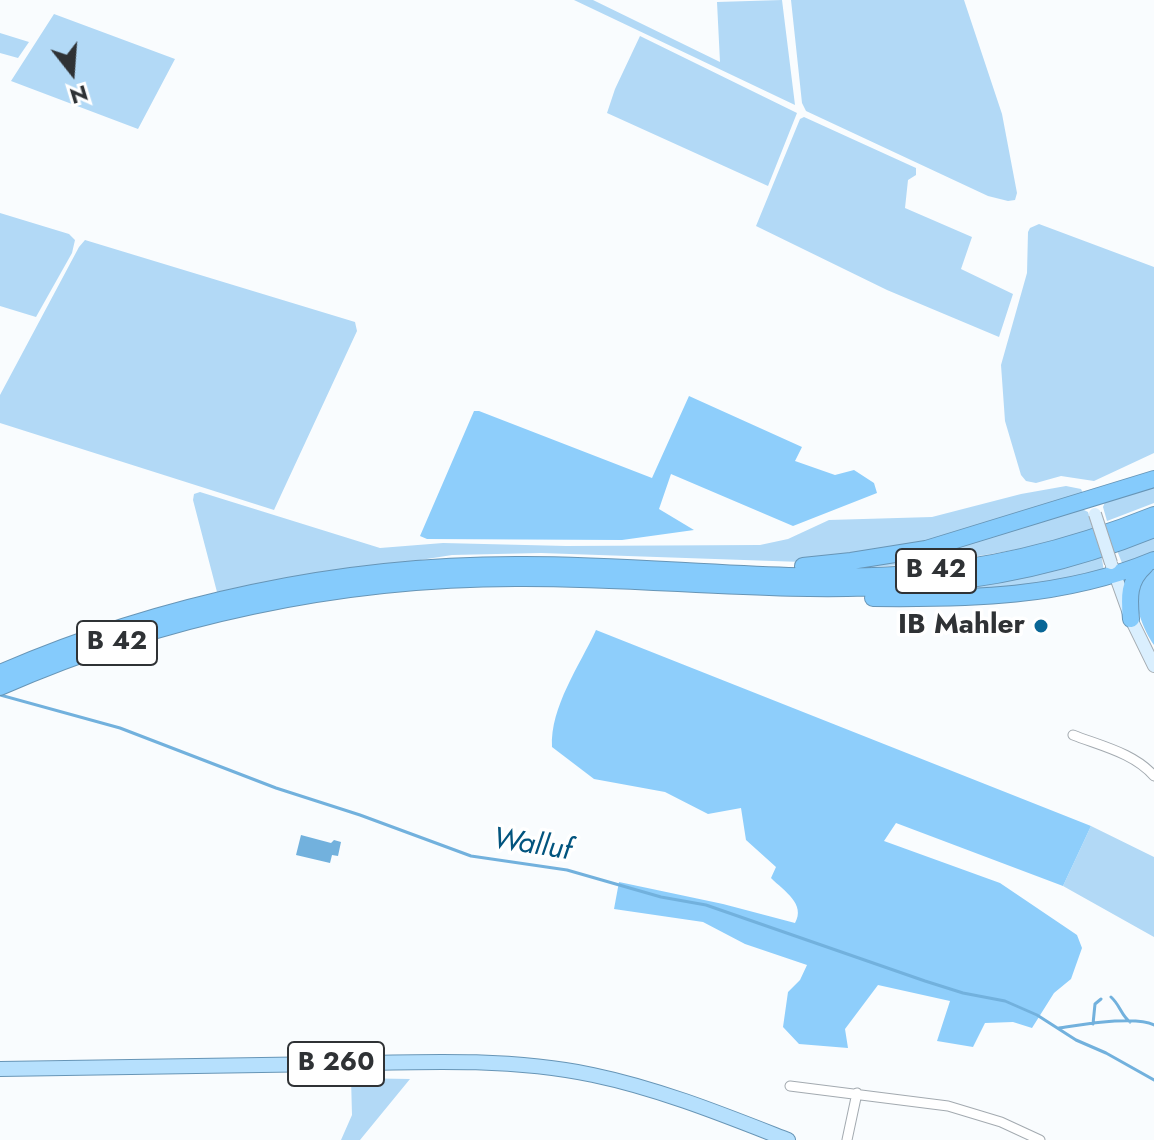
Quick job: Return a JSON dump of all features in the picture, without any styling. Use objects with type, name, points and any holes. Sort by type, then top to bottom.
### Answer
[{"type":"highway","points":[[710,571],[889,556],[1093,507],[1154,479]]},
{"type":"highway","name":"B 42","points":[[0,673],[119,629],[355,576],[461,566],[532,565],[850,576],[945,570],[1037,554],[1154,515]]},
{"type":"highway","name":"B 42","points":[[0,687],[122,641],[237,604],[344,590],[484,578],[853,588],[950,582],[1092,552],[1154,529]]},
{"type":"highway","points":[[763,587],[827,596],[963,598],[1041,592],[1113,569],[1152,561]]},
{"type":"highway","points":[[1131,619],[1129,598],[1132,581],[1141,568],[1152,561]]},
{"type":"main road","points":[[1093,507],[1131,619],[1154,666]]},
{"type":"main road","name":"B 260","points":[[0,1069],[480,1063],[553,1068],[668,1095],[788,1140]]},
{"type":"street","points":[[1073,735],[1130,757],[1144,765],[1154,776]]},
{"type":"street","points":[[790,1086],[948,1106],[1001,1122],[1040,1140]]},
{"type":"street","points":[[847,1140],[857,1093]]},
{"type":"shaded area","points":[[574,0],[593,0],[720,62],[717,2],[782,0],[795,105]]},
{"type":"shaded area","points":[[791,0],[964,0],[1002,114],[1017,193],[1015,200],[988,196],[806,111],[802,103]]},
{"type":"shaded area","points":[[54,14],[175,59],[138,129],[11,81]]},
{"type":"shaded area","points":[[0,33],[29,42],[18,58],[0,53]]},
{"type":"shaded area","points":[[640,36],[797,113],[768,186],[607,113]]},
{"type":"shaded area","points":[[804,117],[916,168],[916,175],[908,180],[905,208],[972,237],[961,269],[1013,294],[999,337],[887,290],[756,226],[800,119]]},
{"type":"shaded area","points":[[0,213],[69,234],[75,240],[72,253],[36,317],[0,306]]},
{"type":"shaded area","points":[[1039,224],[1154,267],[1154,453],[1094,481],[1061,476],[1036,483],[1026,481],[1021,475],[1005,421],[1001,365],[1027,273],[1028,232]]},
{"type":"shaded area","points":[[85,240],[355,322],[357,331],[274,510],[0,423],[0,395]]},
{"type":"shaded area","points":[[689,396],[802,447],[795,461],[835,475],[854,470],[874,483],[877,493],[793,526],[671,474],[659,509],[694,530],[622,540],[427,539],[420,536],[474,411],[652,478]]},
{"type":"shaded area","points":[[1154,483],[1154,503],[1107,521],[1103,507],[1105,502]]},
{"type":"shaded area","points":[[1066,486],[1081,489],[1083,493],[926,543],[802,562],[541,553],[452,555],[217,592],[193,500],[194,494],[200,492],[380,548],[443,543],[760,545],[788,539],[829,520],[932,517]]},
{"type":"shaded area","points":[[1082,509],[1088,512],[1093,530],[1034,546],[915,564],[854,568]]},
{"type":"shaded area","points":[[1154,534],[1154,555],[1125,565],[1122,563],[1116,548]]},
{"type":"shaded area","points":[[1101,553],[1104,571],[1032,588],[870,592]]},
{"type":"shaded area","points":[[1154,563],[1154,645],[1143,624],[1137,591]]},
{"type":"shaded area","points":[[596,630],[1091,826],[1063,886],[896,823],[884,841],[1000,883],[1077,935],[1082,948],[1071,979],[1054,993],[1032,1028],[1013,1022],[985,1023],[973,1047],[937,1041],[950,1001],[878,985],[845,1029],[848,1048],[799,1044],[783,1027],[788,992],[800,980],[807,965],[745,944],[703,922],[614,909],[619,882],[795,923],[798,916],[792,898],[771,878],[776,867],[746,840],[741,808],[708,814],[665,792],[594,779],[552,747],[561,702]]},
{"type":"shaded area","points":[[1091,826],[1154,857],[1154,937],[1063,886]]},
{"type":"shaded area","points":[[301,835],[331,843],[334,840],[341,842],[338,856],[332,855],[330,863],[296,855]]},
{"type":"shaded area","points":[[351,1078],[410,1079],[360,1140],[341,1140],[352,1115]]},
{"type":"waterway","name":"Walluf","points":[[0,695],[120,728],[276,788],[471,856],[567,870],[661,897],[706,905],[925,981],[963,993],[1005,1001],[1037,1015],[1076,1040],[1154,1080]]},
{"type":"waterway","name":"Walluf","points":[[1111,997],[1130,1022]]},
{"type":"waterway","name":"Walluf","points":[[1093,1024],[1095,1004],[1101,999]]},
{"type":"waterway","name":"Walluf","points":[[1059,1028],[1121,1021],[1154,1025]]},
{"type":"place","name":"IB Mahler","points":[[1041,626]]}]
